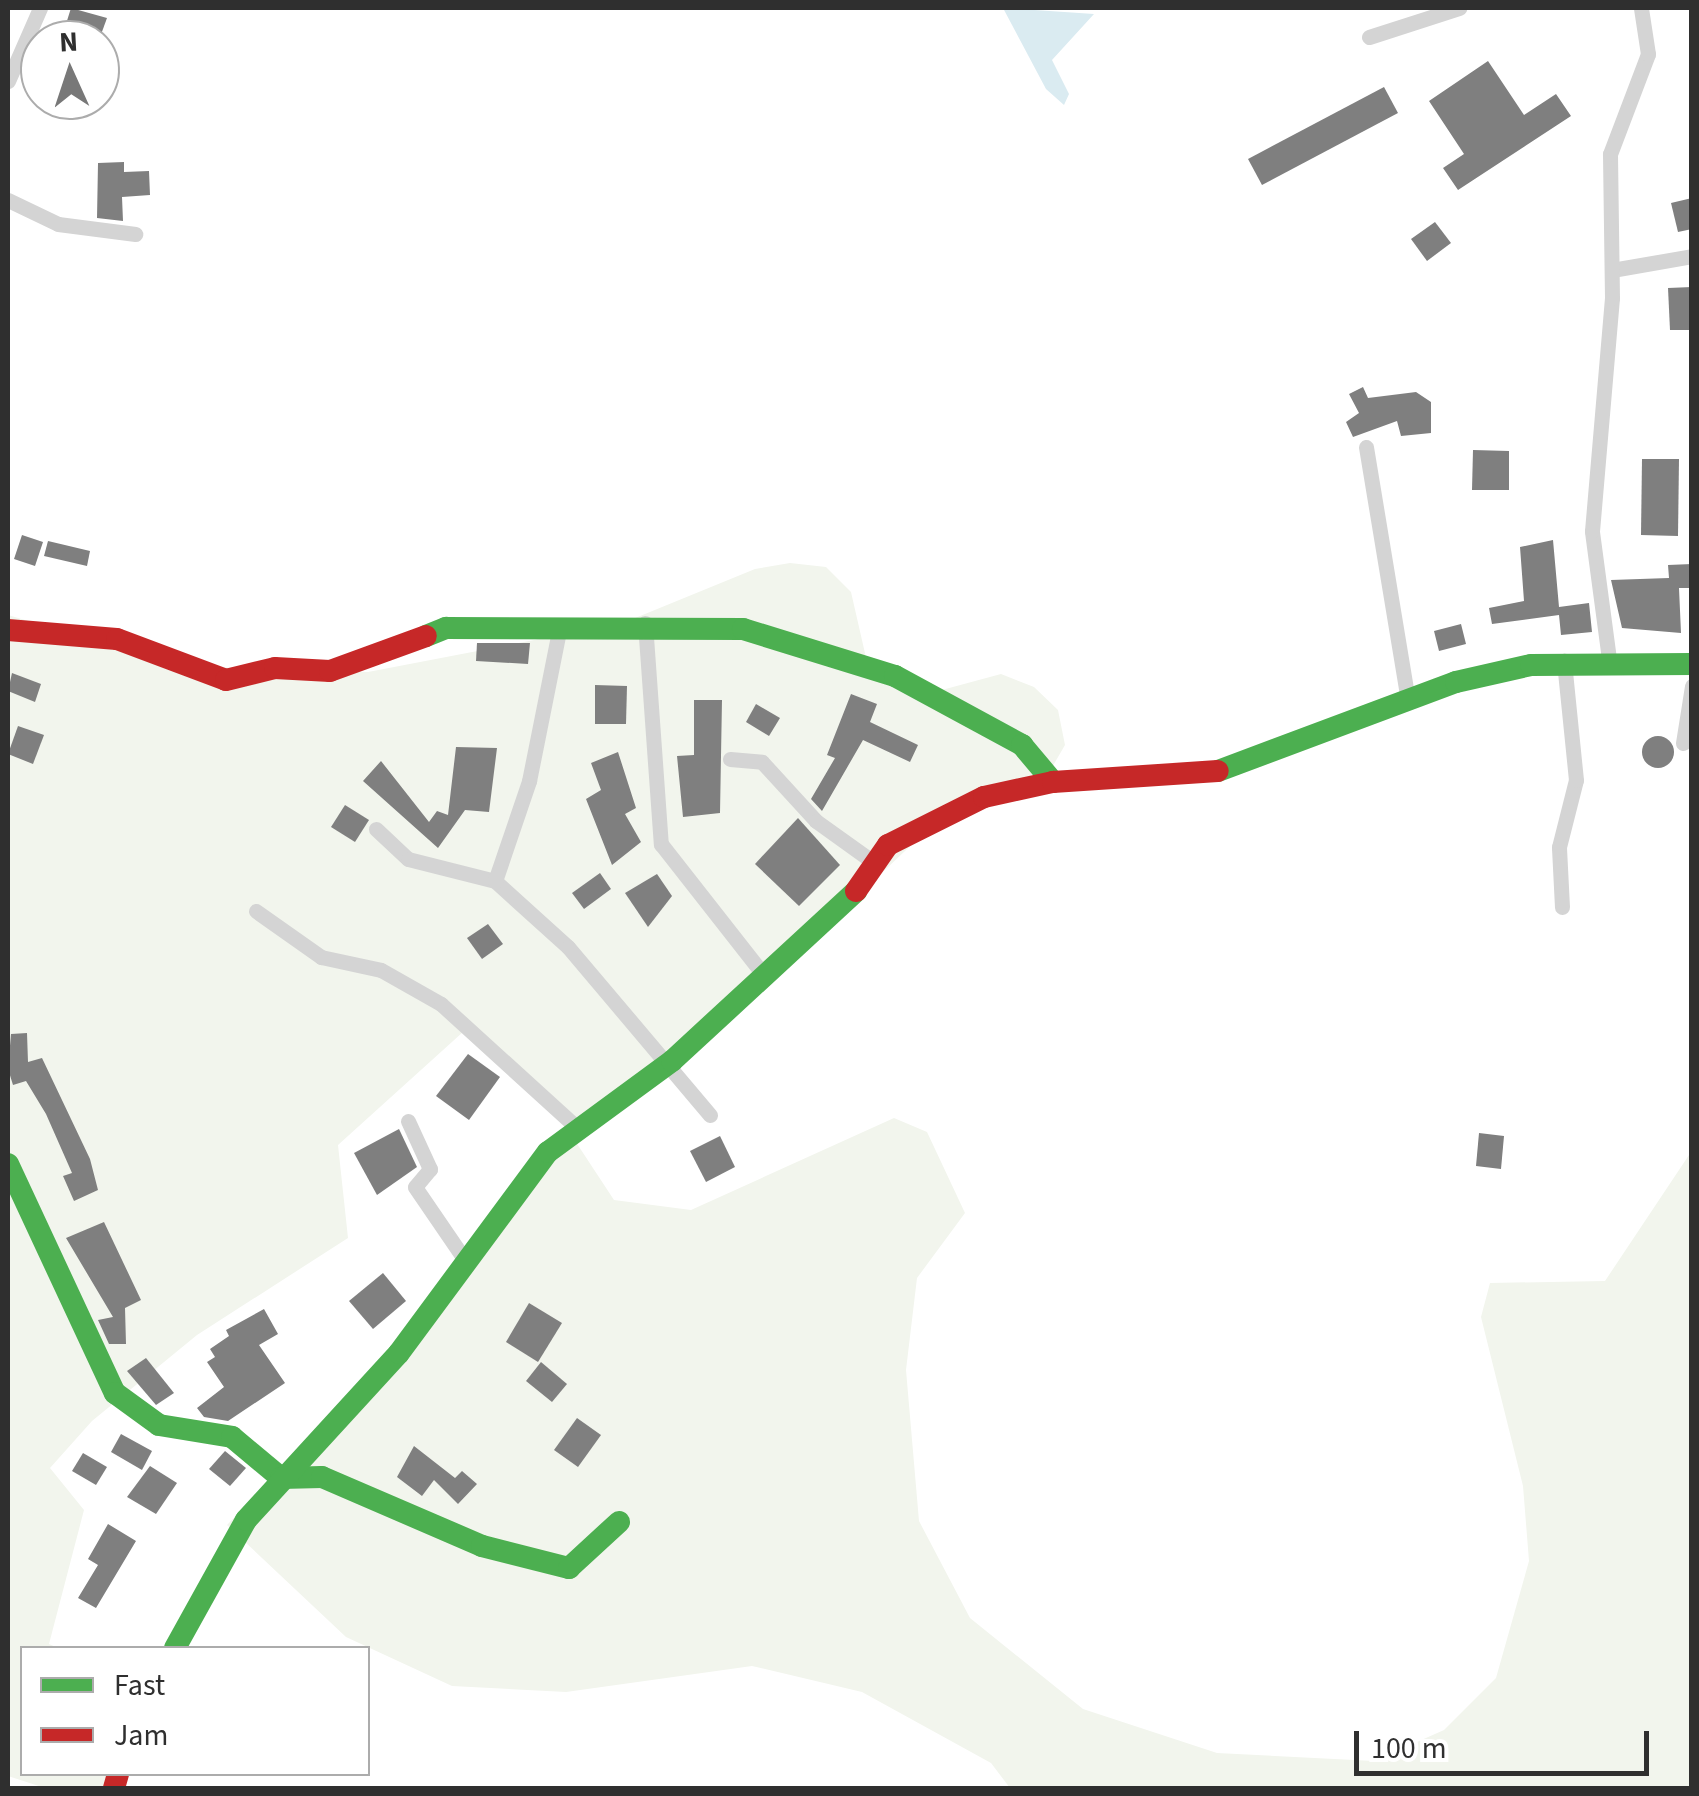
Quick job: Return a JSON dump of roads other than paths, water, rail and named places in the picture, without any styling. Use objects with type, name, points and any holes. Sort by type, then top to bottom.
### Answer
[{"type":"street","points":[[8,81],[40,8]]},
{"type":"street","points":[[1368,37],[1459,8]]},
{"type":"street","points":[[1610,659],[1592,532],[1612,270],[1610,154],[1648,54],[1641,8]]},
{"type":"street","points":[[8,200],[58,224],[135,234]]},
{"type":"street","points":[[1612,270],[1692,256]]},
{"type":"street","points":[[1366,448],[1408,702]]},
{"type":"street","points":[[8,630],[116,639],[226,680],[275,668],[330,671],[446,628],[622,634],[645,623],[744,630],[894,676],[1022,745],[1054,782]]},
{"type":"street","points":[[645,623],[661,844],[766,978]]},
{"type":"street","points":[[495,881],[529,781],[560,631]]},
{"type":"street","points":[[175,1646],[246,1520],[399,1353],[548,1152],[672,1061],[766,978],[876,864],[888,845],[984,796],[1054,782],[1207,776],[1456,682],[1564,662],[1610,659],[1692,664]]},
{"type":"street","points":[[1562,908],[1559,847],[1576,780],[1564,662]]},
{"type":"street","points":[[1683,743],[1692,686]]},
{"type":"street","points":[[730,759],[762,762],[816,821],[876,864]]},
{"type":"street","points":[[376,829],[408,859],[495,881],[672,1061],[710,1115]]},
{"type":"street","points":[[256,911],[321,957],[381,970],[441,1004],[576,1128]]},
{"type":"street","points":[[408,1121],[430,1169],[415,1188],[467,1263]]},
{"type":"street","points":[[8,1164],[115,1392],[160,1425],[232,1437],[281,1478],[322,1477],[482,1546],[569,1568],[619,1522]]}]
